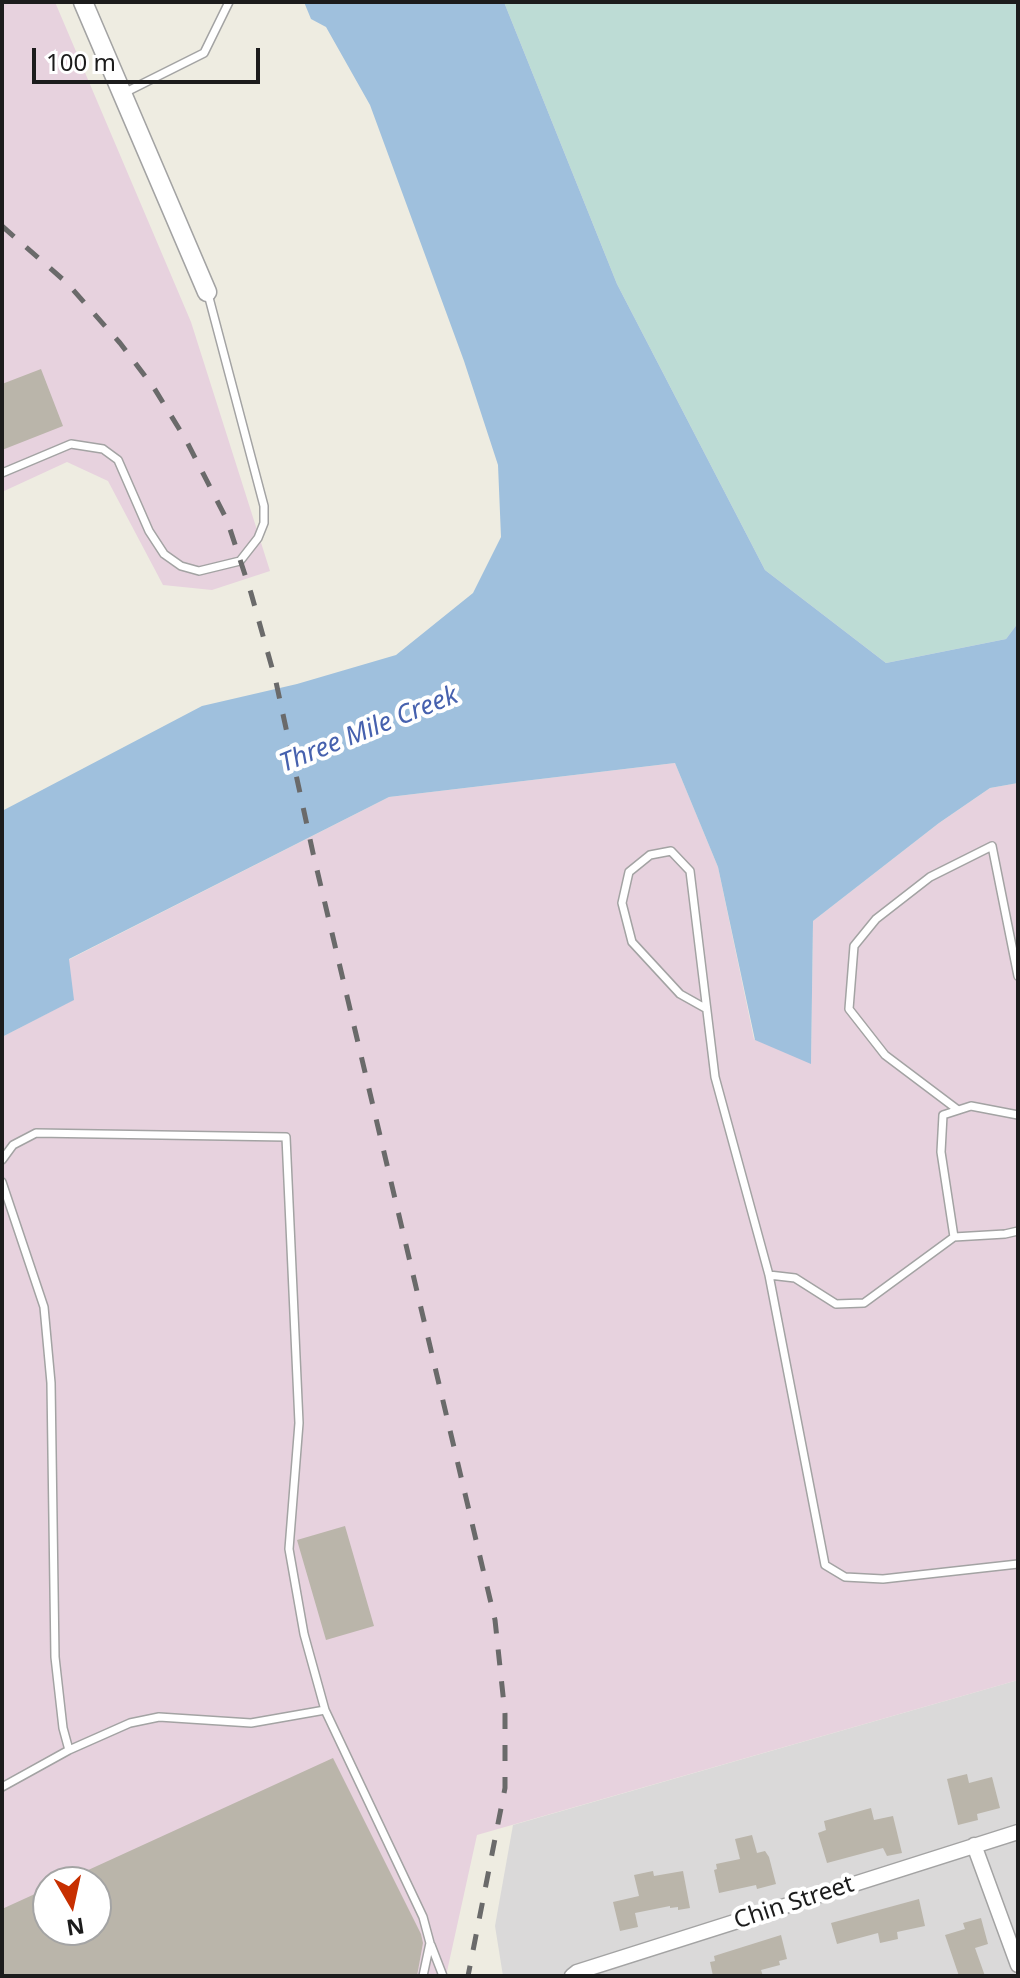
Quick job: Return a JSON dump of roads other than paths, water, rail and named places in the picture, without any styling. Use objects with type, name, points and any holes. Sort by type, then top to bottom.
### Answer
[{"type":"street","points":[[83,2],[207,292]]},
{"type":"street","name":"Chin Street","points":[[572,1976],[592,1967],[1018,1832]]},
{"type":"street","points":[[974,1845],[1018,1965]]},
{"type":"lane","points":[[122,94],[204,53],[229,2]]},
{"type":"lane","points":[[2,473],[71,444],[103,449],[118,460],[149,531],[164,554],[181,566],[199,571],[240,561],[258,538],[264,523],[264,506],[207,292]]},
{"type":"lane","points":[[958,1110],[885,1055],[849,1009],[854,946],[876,919],[930,877],[992,846],[1018,976]]},
{"type":"lane","points":[[705,1008],[680,994],[632,942],[622,903],[629,872],[650,855],[671,851],[690,871],[715,1077],[769,1275],[825,1565],[845,1577],[883,1579],[1018,1564]]},
{"type":"lane","points":[[954,1237],[941,1152],[943,1115],[971,1106],[1018,1115]]},
{"type":"lane","points":[[2,1160],[13,1145],[36,1133],[286,1137],[299,1423],[289,1549],[304,1634],[325,1710],[423,1917],[443,1976]]},
{"type":"lane","points":[[2,1182],[44,1307],[51,1383],[55,1657],[63,1728],[69,1750]]},
{"type":"lane","points":[[769,1275],[795,1278],[836,1304],[864,1303],[954,1237],[1018,1231]]},
{"type":"lane","points":[[2,1787],[69,1750],[130,1723],[159,1717],[251,1723],[325,1710]]},
{"type":"lane","points":[[423,1976],[430,1943]]},
{"type":"water","name":"Three Mile Creek","points":[[304,2],[504,2],[617,284],[765,570],[886,663],[1006,639],[1018,623],[1018,783],[990,788],[939,823],[813,921],[811,1064],[755,1040],[718,867],[675,763],[389,797],[69,959],[74,1000],[2,1037],[2,811],[202,706],[297,684],[396,655],[473,593],[501,537],[498,465],[464,361],[370,105],[326,27],[311,19]]},
{"type":"railway","points":[[2,226],[67,283],[120,343],[154,388],[186,440],[227,520],[276,682],[313,853],[495,1620],[505,1714],[505,1788],[468,1976]]}]
